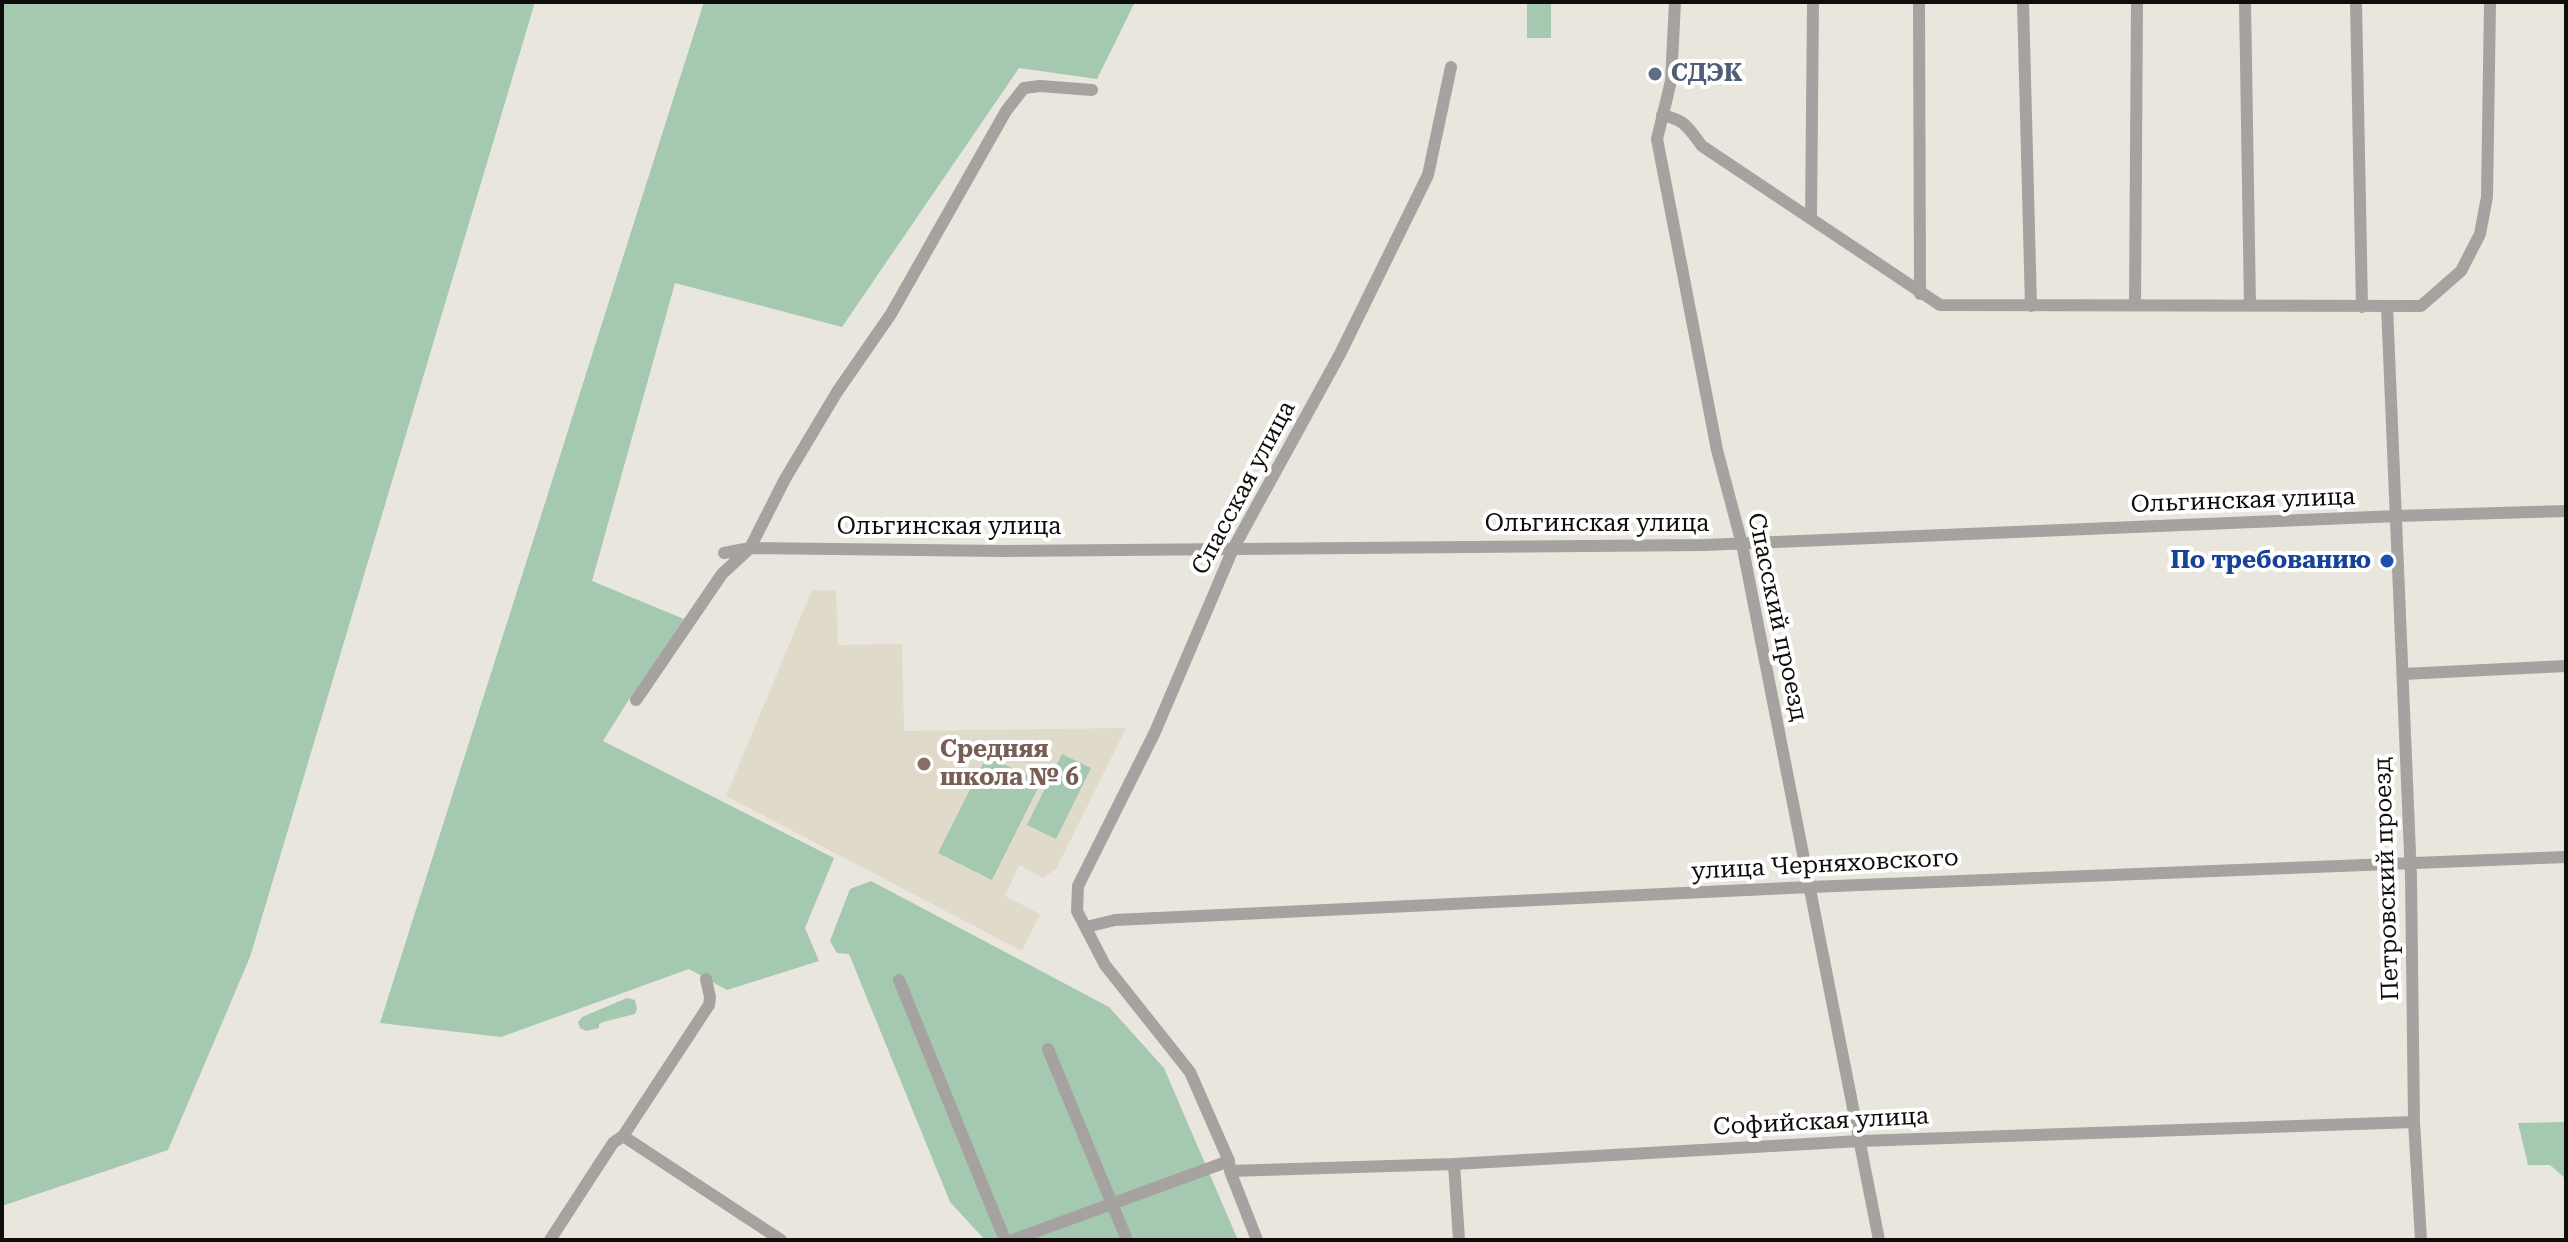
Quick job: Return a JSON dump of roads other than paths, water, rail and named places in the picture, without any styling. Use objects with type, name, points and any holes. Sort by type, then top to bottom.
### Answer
[{"type":"street","name":"Спасский проезд","points":[[1675,2],[1671,81],[1657,139],[1717,450],[1742,544],[1879,1240]]},
{"type":"street","points":[[1811,219],[1813,2]]},
{"type":"street","points":[[1919,2],[1920,294]]},
{"type":"street","points":[[2023,2],[2031,306]]},
{"type":"street","points":[[2135,305],[2137,2]]},
{"type":"street","points":[[2245,2],[2250,306]]},
{"type":"street","points":[[2356,2],[2362,307]]},
{"type":"street","points":[[1662,115],[1678,118],[1702,146],[1940,305],[2421,306],[2461,271],[2480,234],[2487,197],[2490,2]]},
{"type":"street","name":"Спасская улица","points":[[1257,1240],[1190,1072],[1105,965],[1077,911],[1078,886],[1155,732],[1233,549],[1340,354],[1428,175],[1451,67]]},
{"type":"street","points":[[636,700],[722,574],[750,548],[785,479],[837,392],[891,314],[1006,111],[1024,88],[1040,86],[1092,90]]},
{"type":"street","name":"Петровский проезд","points":[[2387,306],[2410,863],[2414,1122],[2421,1240]]},
{"type":"street","name":"Ольгинская улица","points":[[724,553],[750,548],[1003,551],[1742,544],[2566,511]]},
{"type":"street","points":[[2403,674],[2566,666]]},
{"type":"street","name":"улица Черняховского","points":[[1086,927],[1115,920],[1810,887],[2566,857]]},
{"type":"street","points":[[550,1240],[709,1005],[706,979]]},
{"type":"street","points":[[899,980],[1005,1240]]},
{"type":"street","points":[[1048,1049],[1127,1240]]},
{"type":"street","name":"Софийская улица","points":[[1013,1240],[1229,1166],[1454,1164],[1860,1141],[2414,1122]]},
{"type":"street","points":[[623,1136],[781,1240]]},
{"type":"street","points":[[1454,1164],[1459,1240]]},
{"type":"place","name":"СДЭК","points":[[1655,74]]},
{"type":"place","name":"По требованию","points":[[2387,561]]},
{"type":"place","name":"Средняя школа № 6","points":[[924,764]]}]
